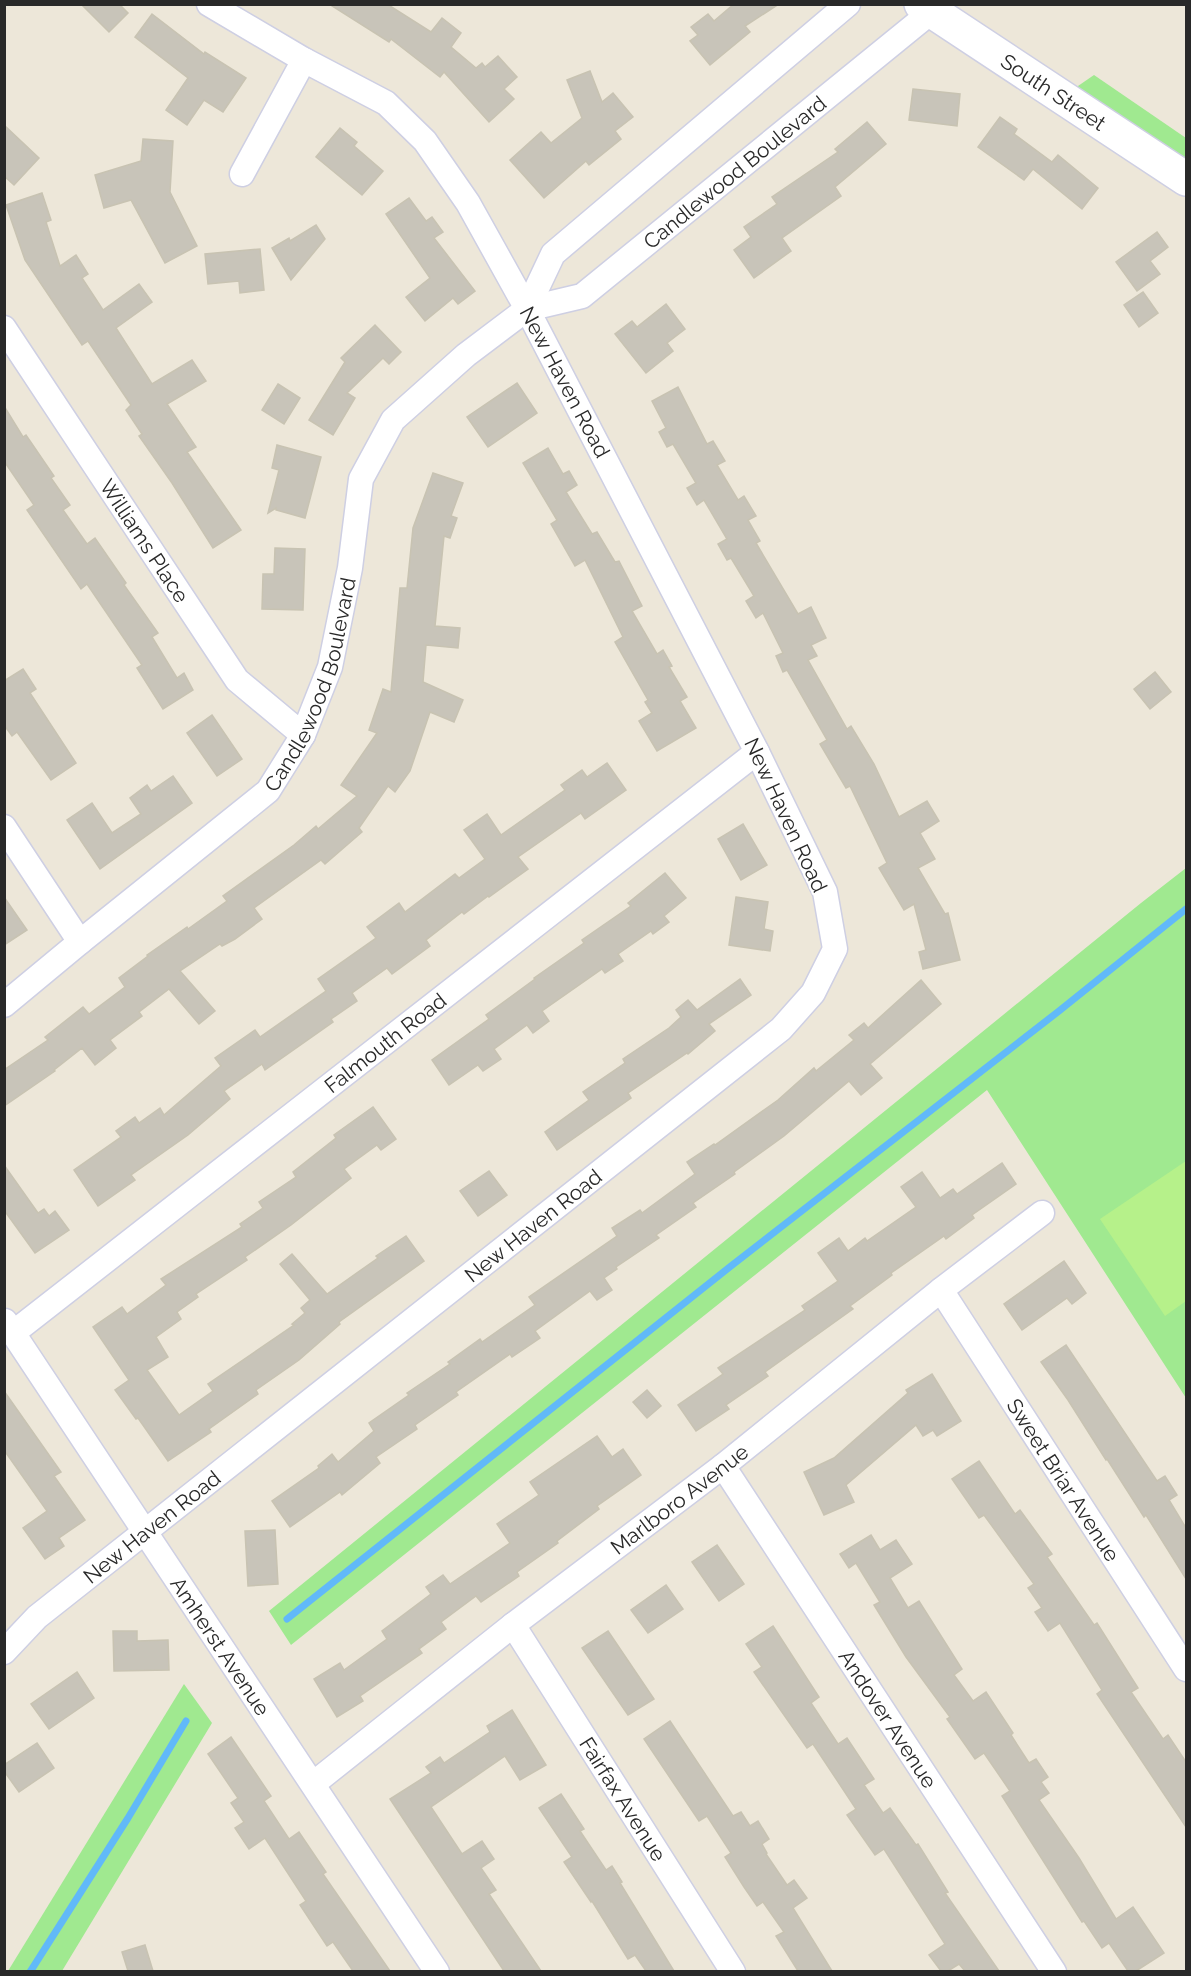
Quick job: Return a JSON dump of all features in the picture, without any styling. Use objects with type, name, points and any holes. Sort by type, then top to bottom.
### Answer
[{"type":"street","name":"New Haven Road","points":[[4,1652],[37,1617],[781,1029],[813,993],[835,949],[825,892],[757,752],[527,309],[468,203],[426,141],[386,103],[304,60],[209,4]]},
{"type":"street","name":"Candlewood Boulevard","points":[[527,309],[553,254],[848,4]]},
{"type":"street","name":"Candlewood Boulevard","points":[[4,1005],[268,791],[303,735],[330,667],[350,568],[361,479],[393,420],[466,355],[527,309],[582,296],[926,8]]},
{"type":"street","name":"South Street","points":[[926,8],[1186,179]]},
{"type":"street","points":[[242,174],[304,60]]},
{"type":"street","name":"Williams Place","points":[[4,328],[237,680],[303,735]]},
{"type":"street","name":"Falmouth Road","points":[[9,1326],[757,752]]},
{"type":"street","points":[[4,827],[80,942]]},
{"type":"street","name":"Marlboro Avenue","points":[[313,1784],[513,1625],[723,1466],[941,1290],[1042,1213]]},
{"type":"street","name":"Sweet Briar Avenue","points":[[941,1290],[1186,1669]]},
{"type":"street","name":"Amherst Avenue","points":[[9,1326],[437,1971]]},
{"type":"street","name":"Andover Avenue","points":[[723,1466],[1054,1971]]},
{"type":"street","name":"Fairfax Avenue","points":[[513,1625],[734,1971]]},
{"type":"green space","points":[[1094,75],[1186,138],[1186,179],[1062,97]]},
{"type":"green space","points":[[1186,868],[1186,1398],[987,1090],[291,1645],[269,1611]]},
{"type":"green space","points":[[1186,1161],[1186,1301],[1165,1316],[1100,1219]]},
{"type":"green space","points":[[184,1684],[212,1723],[62,1971],[8,1971]]},
{"type":"building","points":[[81,4],[119,4],[128,13],[109,32]]},
{"type":"building","points":[[329,4],[387,4],[431,32],[442,18],[461,33],[451,47],[476,68],[482,63],[485,67],[498,56],[517,77],[504,89],[514,99],[489,122],[444,72],[440,77],[391,39],[389,42]]},
{"type":"building","points":[[734,4],[779,4],[745,26],[750,32],[710,65],[690,41],[698,35],[691,27],[708,14],[714,21]]},
{"type":"building","points":[[152,14],[204,54],[205,52],[246,78],[223,112],[204,100],[187,125],[166,110],[188,78],[135,37]]},
{"type":"building","points":[[590,71],[602,102],[613,93],[633,117],[615,131],[621,139],[589,165],[586,161],[544,198],[510,160],[541,132],[551,143],[582,118],[567,80]]},
{"type":"building","points":[[913,89],[960,94],[957,126],[909,120]]},
{"type":"building","points":[[1000,117],[1017,129],[1014,134],[1052,162],[1058,155],[1098,188],[1082,209],[1033,169],[1024,180],[978,147]]},
{"type":"building","points":[[867,122],[886,144],[835,187],[841,196],[782,238],[791,251],[754,278],[734,250],[751,237],[744,227],[777,204],[772,197],[838,152],[835,149]]},
{"type":"building","points":[[4,125],[39,158],[14,185],[4,176]]},
{"type":"building","points":[[340,128],[357,142],[354,146],[383,171],[362,195],[316,157]]},
{"type":"building","points":[[143,139],[173,141],[170,192],[197,246],[165,263],[131,200],[104,208],[95,175],[141,161]]},
{"type":"building","points":[[42,193],[51,220],[46,222],[60,266],[76,255],[88,274],[82,278],[103,310],[139,284],[152,302],[116,328],[152,384],[192,360],[206,381],[167,404],[196,447],[187,452],[241,530],[213,548],[139,436],[142,434],[126,410],[131,405],[88,341],[82,345],[25,260],[6,205]]},
{"type":"building","points":[[409,198],[426,221],[432,217],[443,232],[434,238],[475,291],[458,304],[453,298],[425,321],[406,297],[430,278],[386,214]]},
{"type":"building","points":[[316,225],[325,239],[291,280],[272,248],[289,238],[290,241]]},
{"type":"building","points":[[1157,232],[1168,247],[1150,261],[1160,274],[1137,291],[1116,262]]},
{"type":"building","points":[[260,249],[264,290],[240,293],[239,281],[208,284],[205,254]]},
{"type":"building","points":[[1143,292],[1158,313],[1139,327],[1124,305]]},
{"type":"building","points":[[666,304],[685,329],[667,343],[673,351],[646,373],[615,334],[632,321],[637,327]]},
{"type":"building","points":[[375,325],[401,352],[389,364],[383,358],[347,393],[355,398],[333,435],[309,420],[345,362],[341,358]]},
{"type":"building","points":[[517,383],[537,413],[488,447],[467,417]]},
{"type":"building","points":[[278,384],[300,398],[284,424],[262,410]]},
{"type":"building","points":[[678,387],[707,444],[713,441],[725,461],[717,465],[738,500],[744,496],[756,516],[748,520],[760,541],[756,543],[798,614],[811,607],[826,638],[811,645],[817,656],[808,660],[847,729],[851,726],[874,764],[899,817],[927,801],[939,821],[920,833],[935,859],[918,868],[945,914],[948,913],[960,960],[923,969],[919,952],[926,950],[914,904],[904,910],[879,868],[887,863],[850,786],[846,788],[820,744],[827,740],[787,670],[783,672],[776,656],[783,653],[763,613],[756,618],[746,601],[754,596],[731,558],[727,560],[718,544],[727,539],[704,500],[697,505],[687,488],[696,483],[673,444],[667,447],[659,432],[666,428],[652,401]]},
{"type":"building","points":[[4,406],[23,437],[26,435],[54,476],[51,478],[70,505],[63,510],[87,544],[95,538],[126,583],[124,585],[158,633],[152,637],[177,678],[184,673],[193,690],[163,709],[137,668],[142,665],[87,584],[81,589],[27,510],[34,505],[4,461]]},
{"type":"building","points":[[277,445],[321,457],[305,518],[276,510],[276,508],[268,513],[279,470],[272,468]]},
{"type":"building","points":[[548,448],[563,474],[569,471],[577,485],[566,492],[592,534],[597,532],[615,562],[619,561],[642,606],[632,611],[657,654],[663,650],[672,666],[669,667],[687,697],[680,701],[696,728],[657,751],[639,721],[652,713],[645,702],[648,700],[615,642],[623,637],[585,560],[575,566],[551,524],[557,520],[523,463]]},
{"type":"building","points":[[433,473],[463,483],[451,516],[457,518],[450,538],[444,536],[435,626],[460,628],[458,648],[426,645],[423,682],[463,700],[454,722],[430,712],[410,771],[395,792],[388,786],[359,828],[362,832],[325,864],[321,860],[254,908],[262,919],[235,939],[222,946],[220,944],[180,971],[215,1011],[199,1024],[169,989],[139,1012],[142,1016],[110,1040],[116,1048],[95,1065],[82,1048],[55,1071],[4,1106],[4,1070],[48,1040],[45,1037],[83,1007],[89,1014],[125,987],[119,978],[147,955],[227,901],[223,896],[294,845],[316,826],[318,829],[357,796],[341,785],[377,733],[369,730],[383,689],[391,692],[400,588],[407,588],[413,528]]},
{"type":"building","points":[[275,548],[305,549],[303,610],[262,609],[263,574],[274,574]]},
{"type":"building","points":[[23,669],[36,689],[30,693],[76,763],[51,780],[17,732],[12,736],[4,725],[4,681]]},
{"type":"building","points":[[1155,672],[1171,692],[1150,709],[1134,689]]},
{"type":"building","points":[[212,715],[242,759],[217,776],[187,733]]},
{"type":"building","points":[[607,763],[626,790],[585,819],[581,813],[518,857],[528,869],[464,914],[462,912],[426,940],[430,946],[392,974],[387,968],[352,993],[357,1001],[331,1019],[333,1022],[265,1070],[262,1064],[224,1091],[230,1099],[188,1135],[131,1175],[135,1180],[98,1206],[74,1170],[121,1137],[116,1131],[135,1117],[139,1123],[160,1108],[164,1115],[221,1066],[215,1058],[255,1030],[260,1037],[326,991],[318,979],[376,938],[367,927],[399,903],[405,912],[455,874],[459,878],[485,859],[464,830],[487,814],[501,835],[565,790],[561,785],[582,770],[587,777]]},
{"type":"building","points":[[173,776],[192,803],[100,869],[67,820],[92,803],[112,833],[141,814],[130,798],[147,785],[151,791]]},
{"type":"building","points":[[743,824],[767,865],[741,880],[718,839]]},
{"type":"building","points":[[665,873],[686,898],[664,916],[669,922],[653,934],[651,931],[618,954],[623,961],[605,973],[602,969],[542,1011],[549,1021],[533,1033],[527,1025],[494,1049],[501,1059],[483,1071],[478,1065],[449,1085],[432,1060],[489,1019],[486,1015],[534,978],[584,943],[582,940],[631,906],[628,903]]},
{"type":"building","points":[[4,897],[27,930],[4,945]]},
{"type":"building","points":[[736,897],[768,902],[764,929],[773,931],[770,951],[729,945]]},
{"type":"building","points":[[740,979],[751,995],[709,1024],[715,1031],[688,1054],[628,1093],[631,1098],[557,1150],[545,1132],[589,1100],[583,1092],[625,1063],[623,1059],[669,1028],[681,1017],[676,1010],[688,1000],[697,1010]]},
{"type":"building","points":[[921,980],[941,1004],[870,1064],[882,1078],[861,1095],[849,1081],[784,1136],[693,1203],[696,1207],[656,1235],[659,1238],[616,1267],[617,1269],[604,1278],[612,1290],[597,1300],[590,1291],[535,1331],[540,1338],[512,1357],[510,1354],[456,1392],[458,1395],[415,1425],[417,1429],[376,1457],[380,1463],[342,1495],[340,1492],[290,1527],[272,1501],[319,1468],[318,1466],[332,1454],[338,1462],[374,1431],[369,1423],[409,1395],[407,1393],[450,1364],[448,1362],[480,1339],[482,1342],[535,1305],[529,1297],[617,1236],[612,1228],[640,1210],[642,1213],[695,1174],[687,1162],[778,1100],[814,1068],[816,1071],[854,1040],[849,1035],[864,1023],[868,1028]]},
{"type":"building","points":[[373,1107],[396,1139],[381,1150],[377,1145],[344,1169],[351,1178],[291,1225],[245,1257],[247,1260],[196,1294],[198,1297],[177,1312],[181,1319],[156,1337],[168,1357],[147,1370],[179,1415],[213,1391],[208,1384],[294,1325],[292,1324],[305,1313],[301,1308],[310,1300],[280,1264],[292,1254],[327,1294],[406,1236],[424,1261],[339,1322],[340,1324],[299,1360],[256,1390],[258,1394],[209,1429],[211,1432],[168,1461],[115,1390],[129,1380],[93,1327],[122,1307],[127,1314],[166,1285],[161,1279],[242,1227],[240,1224],[263,1208],[259,1202],[296,1177],[293,1172],[336,1138],[334,1135]]},
{"type":"building","points":[[1002,1163],[1016,1184],[972,1215],[974,1218],[946,1239],[944,1236],[891,1273],[892,1275],[850,1306],[853,1309],[765,1372],[768,1376],[726,1405],[729,1409],[696,1431],[678,1405],[723,1374],[718,1368],[805,1310],[802,1306],[838,1281],[818,1253],[839,1238],[848,1251],[865,1238],[867,1241],[916,1207],[901,1187],[922,1172],[940,1198],[953,1189],[957,1194]]},
{"type":"building","points":[[4,1165],[38,1213],[44,1209],[49,1216],[55,1211],[69,1230],[35,1253],[4,1210]]},
{"type":"building","points":[[489,1171],[507,1195],[478,1216],[460,1191]]},
{"type":"building","points":[[1064,1261],[1086,1293],[1072,1304],[1067,1298],[1022,1330],[1004,1304]]},
{"type":"building","points":[[1066,1345],[1157,1481],[1165,1476],[1177,1495],[1169,1500],[1186,1528],[1186,1579],[1146,1515],[1144,1517],[1041,1362]]},
{"type":"building","points":[[932,1374],[961,1421],[937,1436],[933,1430],[923,1436],[916,1425],[846,1485],[854,1502],[824,1515],[804,1472],[834,1458],[908,1393],[906,1390]]},
{"type":"building","points":[[647,1390],[661,1406],[647,1418],[633,1402]]},
{"type":"building","points":[[4,1391],[61,1472],[54,1476],[85,1520],[59,1538],[64,1546],[45,1559],[23,1528],[47,1511],[4,1450]]},
{"type":"building","points":[[597,1436],[612,1457],[623,1449],[641,1475],[597,1506],[599,1509],[557,1541],[558,1543],[517,1572],[519,1576],[481,1602],[476,1596],[441,1622],[446,1629],[419,1649],[422,1653],[360,1696],[363,1701],[337,1717],[314,1679],[340,1663],[344,1670],[387,1639],[382,1631],[431,1594],[426,1587],[443,1575],[450,1584],[510,1543],[497,1524],[539,1495],[530,1482]]},
{"type":"building","points":[[979,1461],[1015,1514],[1020,1510],[1052,1554],[1047,1557],[1094,1625],[1097,1623],[1138,1688],[1131,1692],[1163,1739],[1168,1735],[1186,1762],[1186,1827],[1097,1694],[1102,1690],[1060,1623],[1048,1631],[1035,1612],[1042,1608],[1028,1588],[1034,1584],[984,1515],[979,1518],[952,1479]]},
{"type":"building","points":[[275,1530],[278,1584],[248,1586],[245,1531]]},
{"type":"building","points":[[871,1535],[880,1550],[896,1540],[912,1564],[890,1578],[908,1608],[919,1601],[962,1669],[954,1675],[973,1701],[986,1692],[1013,1733],[1011,1735],[1029,1763],[1036,1759],[1048,1777],[1041,1782],[1049,1793],[1039,1800],[1079,1858],[1116,1919],[1133,1907],[1164,1953],[1136,1971],[1128,1971],[1109,1943],[1102,1948],[1084,1921],[1082,1922],[1002,1796],[1010,1791],[984,1753],[975,1759],[947,1719],[950,1717],[906,1657],[874,1605],[880,1602],[856,1563],[849,1568],[840,1554]]},
{"type":"building","points":[[717,1545],[744,1584],[719,1601],[692,1562]]},
{"type":"building","points":[[666,1585],[683,1609],[648,1633],[631,1610]]},
{"type":"building","points":[[773,1626],[819,1697],[811,1703],[838,1744],[847,1738],[874,1779],[864,1785],[883,1813],[890,1808],[916,1845],[918,1844],[948,1892],[945,1893],[999,1971],[965,1971],[959,1964],[948,1971],[941,1971],[929,1955],[945,1944],[884,1849],[875,1855],[847,1815],[856,1809],[813,1744],[807,1748],[754,1672],[762,1667],[746,1644]]},
{"type":"building","points":[[113,1631],[137,1631],[137,1641],[168,1640],[169,1670],[114,1671]]},
{"type":"building","points":[[608,1631],[654,1699],[628,1715],[582,1648]]},
{"type":"building","points":[[77,1672],[94,1698],[49,1729],[31,1704]]},
{"type":"building","points":[[512,1710],[546,1765],[520,1780],[505,1756],[431,1807],[462,1854],[482,1841],[494,1859],[481,1868],[496,1890],[489,1894],[541,1971],[504,1971],[390,1799],[431,1773],[426,1767],[440,1757],[444,1763],[490,1732],[487,1726]]},
{"type":"building","points":[[670,1721],[733,1816],[741,1812],[750,1826],[758,1821],[769,1839],[762,1844],[766,1854],[787,1885],[794,1880],[807,1898],[793,1908],[832,1971],[798,1971],[776,1936],[784,1932],[763,1902],[757,1906],[744,1887],[725,1857],[731,1853],[707,1816],[699,1821],[644,1739]]},
{"type":"building","points":[[231,1737],[271,1796],[264,1801],[289,1839],[299,1832],[326,1872],[323,1874],[390,1971],[353,1971],[333,1942],[327,1946],[300,1905],[306,1901],[265,1838],[249,1849],[235,1828],[244,1822],[231,1803],[238,1798],[208,1754]]},
{"type":"building","points":[[37,1743],[54,1768],[19,1792],[4,1771],[4,1765]]},
{"type":"building","points":[[561,1794],[584,1829],[580,1831],[606,1870],[612,1866],[674,1971],[646,1971],[635,1955],[628,1959],[592,1901],[564,1862],[572,1857],[539,1808]]},
{"type":"building","points":[[145,1945],[153,1971],[128,1971],[122,1952]]},
{"type":"waterway","points":[[287,1619],[731,1266],[1059,1011],[1186,909]]},
{"type":"waterway","points":[[30,1972],[128,1818],[186,1721]]}]
